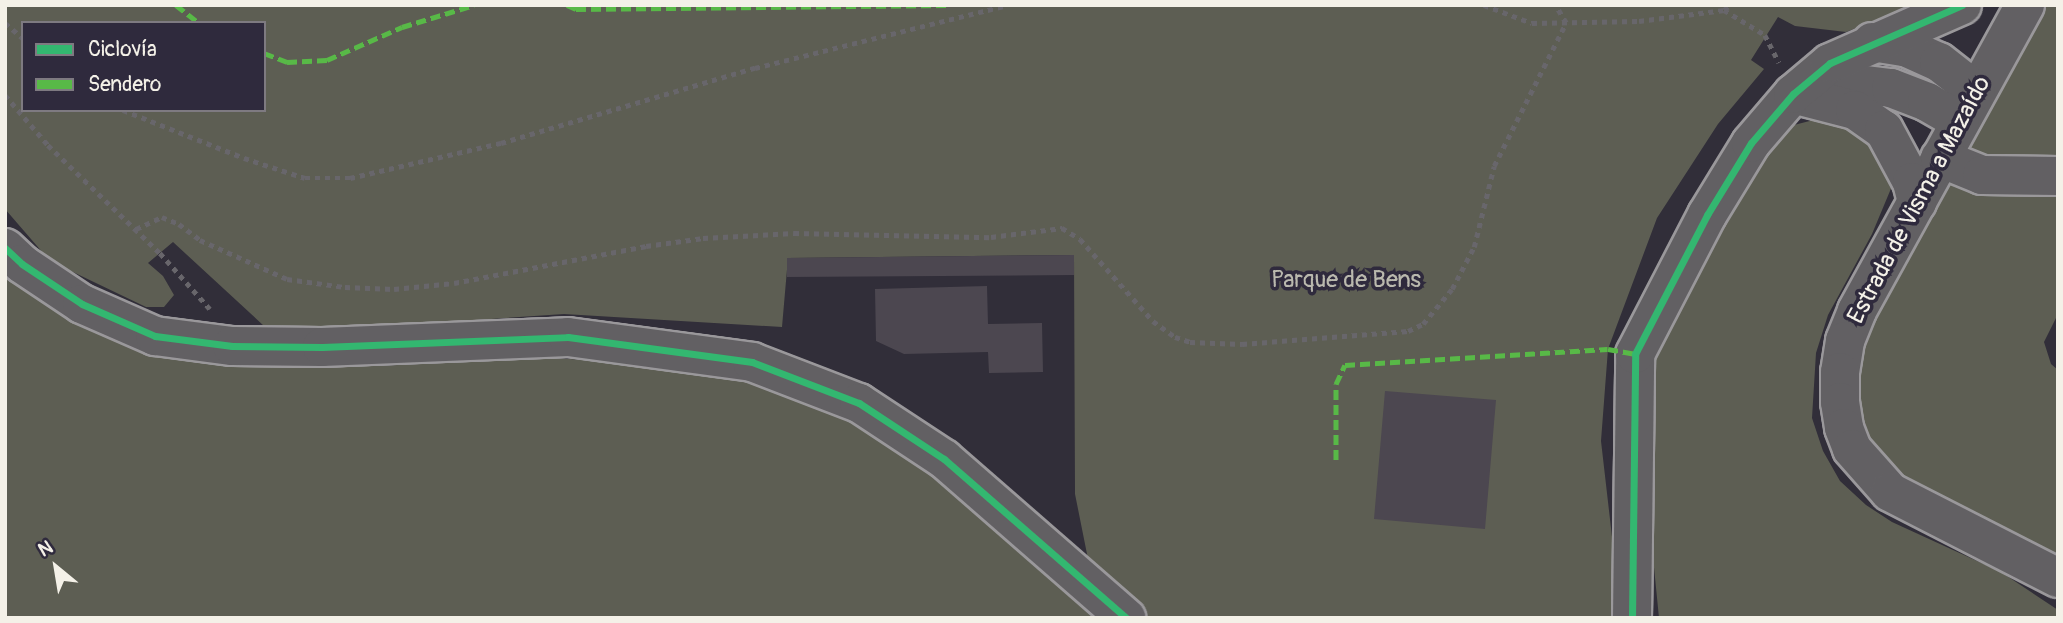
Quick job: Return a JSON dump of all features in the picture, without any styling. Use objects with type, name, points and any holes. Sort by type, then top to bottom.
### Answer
[{"type":"street","points":[[1632,618],[1635,354],[1713,205],[1751,143],[1793,94],[1830,63],[1872,42],[1962,5]]},
{"type":"street","name":"Estrada de Visma a Mazaído","points":[[2025,5],[1857,311],[1845,341],[1840,372],[1844,428],[1852,449],[1889,492],[2058,578]]},
{"type":"street","points":[[1872,42],[1905,47],[1939,62],[1968,106]]},
{"type":"street","points":[[1793,94],[1850,83],[1891,89],[1927,102],[1968,106]]},
{"type":"street","points":[[1793,94],[1855,110],[1884,130],[1912,182],[1917,202]]},
{"type":"street","points":[[1940,158],[1982,175],[2058,176]]},
{"type":"street","points":[[5,248],[22,264],[82,304],[155,336],[232,346],[323,348],[568,337],[752,362],[859,403],[944,459],[1126,618]]},
{"type":"path","points":[[128,112],[244,158],[305,178],[350,178],[501,143],[755,68],[1007,5]]},
{"type":"path","points":[[1484,5],[1532,23],[1639,21],[1724,10],[1730,5]]},
{"type":"path","points":[[1555,5],[1566,23]]},
{"type":"path","points":[[1724,10],[1765,35],[1793,94]]},
{"type":"path","points":[[5,23],[21,36]]},
{"type":"path","points":[[136,229],[163,216],[200,240],[286,279],[345,287],[394,289],[454,283],[646,246],[703,238],[794,233],[991,237],[1062,228],[1080,239],[1153,321],[1175,337],[1190,342],[1242,344],[1408,331],[1423,324],[1452,289],[1474,247],[1494,166],[1566,23]]},
{"type":"path","points":[[5,95],[48,145],[136,229],[205,301],[232,346]]},
{"type":"green space","name":"Parque de Bens","points":[[5,5],[1914,5],[1846,32],[1795,26],[1778,17],[1751,60],[1764,69],[1718,124],[1657,218],[1608,349],[1601,441],[1617,580],[1615,618],[1143,618],[1088,559],[1075,494],[1074,255],[788,258],[782,327],[564,314],[314,331],[264,326],[173,242],[148,263],[163,276],[174,295],[164,307],[146,307],[50,261],[5,209]]},
{"type":"green space","points":[[2041,5],[2058,5],[2058,314],[2044,342],[2051,364],[2058,370],[2058,559],[1912,486],[1885,463],[1859,412],[1855,385],[1860,350],[1888,291]]},
{"type":"green space","points":[[1833,115],[1871,141],[1895,179],[1872,234],[1828,315],[1816,353],[1812,418],[1823,451],[1840,481],[1866,505],[1892,522],[2001,572],[2058,610],[2058,618],[1659,618],[1651,537],[1652,355],[1679,292],[1754,170],[1794,125]]},
{"type":"green space","points":[[5,275],[50,307],[136,344],[207,360],[376,366],[554,358],[716,368],[890,438],[1060,576],[1096,618],[5,618]]},
{"type":"building","points":[[1074,255],[1074,275],[787,277],[787,258]]},
{"type":"building","points":[[987,286],[988,324],[1042,323],[1043,372],[989,373],[988,352],[904,354],[876,341],[875,289]]},
{"type":"building","points":[[1385,391],[1496,400],[1485,529],[1374,519]]},
{"type":"marked path","points":[[176,5],[196,21]]},
{"type":"marked path","points":[[266,54],[287,62],[327,60],[402,27],[474,5]]},
{"type":"marked path","points":[[567,5],[576,9],[950,5]]},
{"type":"marked path","points":[[1336,460],[1336,384],[1345,365],[1608,349],[1635,354]]},
{"type":"cycle path","points":[[1632,618],[1635,354],[1707,215],[1751,143],[1793,94],[1830,63],[1962,5]]},
{"type":"cycle path","points":[[5,248],[22,264],[82,304],[155,336],[232,346],[322,347],[568,337],[752,362],[859,403],[944,459],[1126,618]]}]
